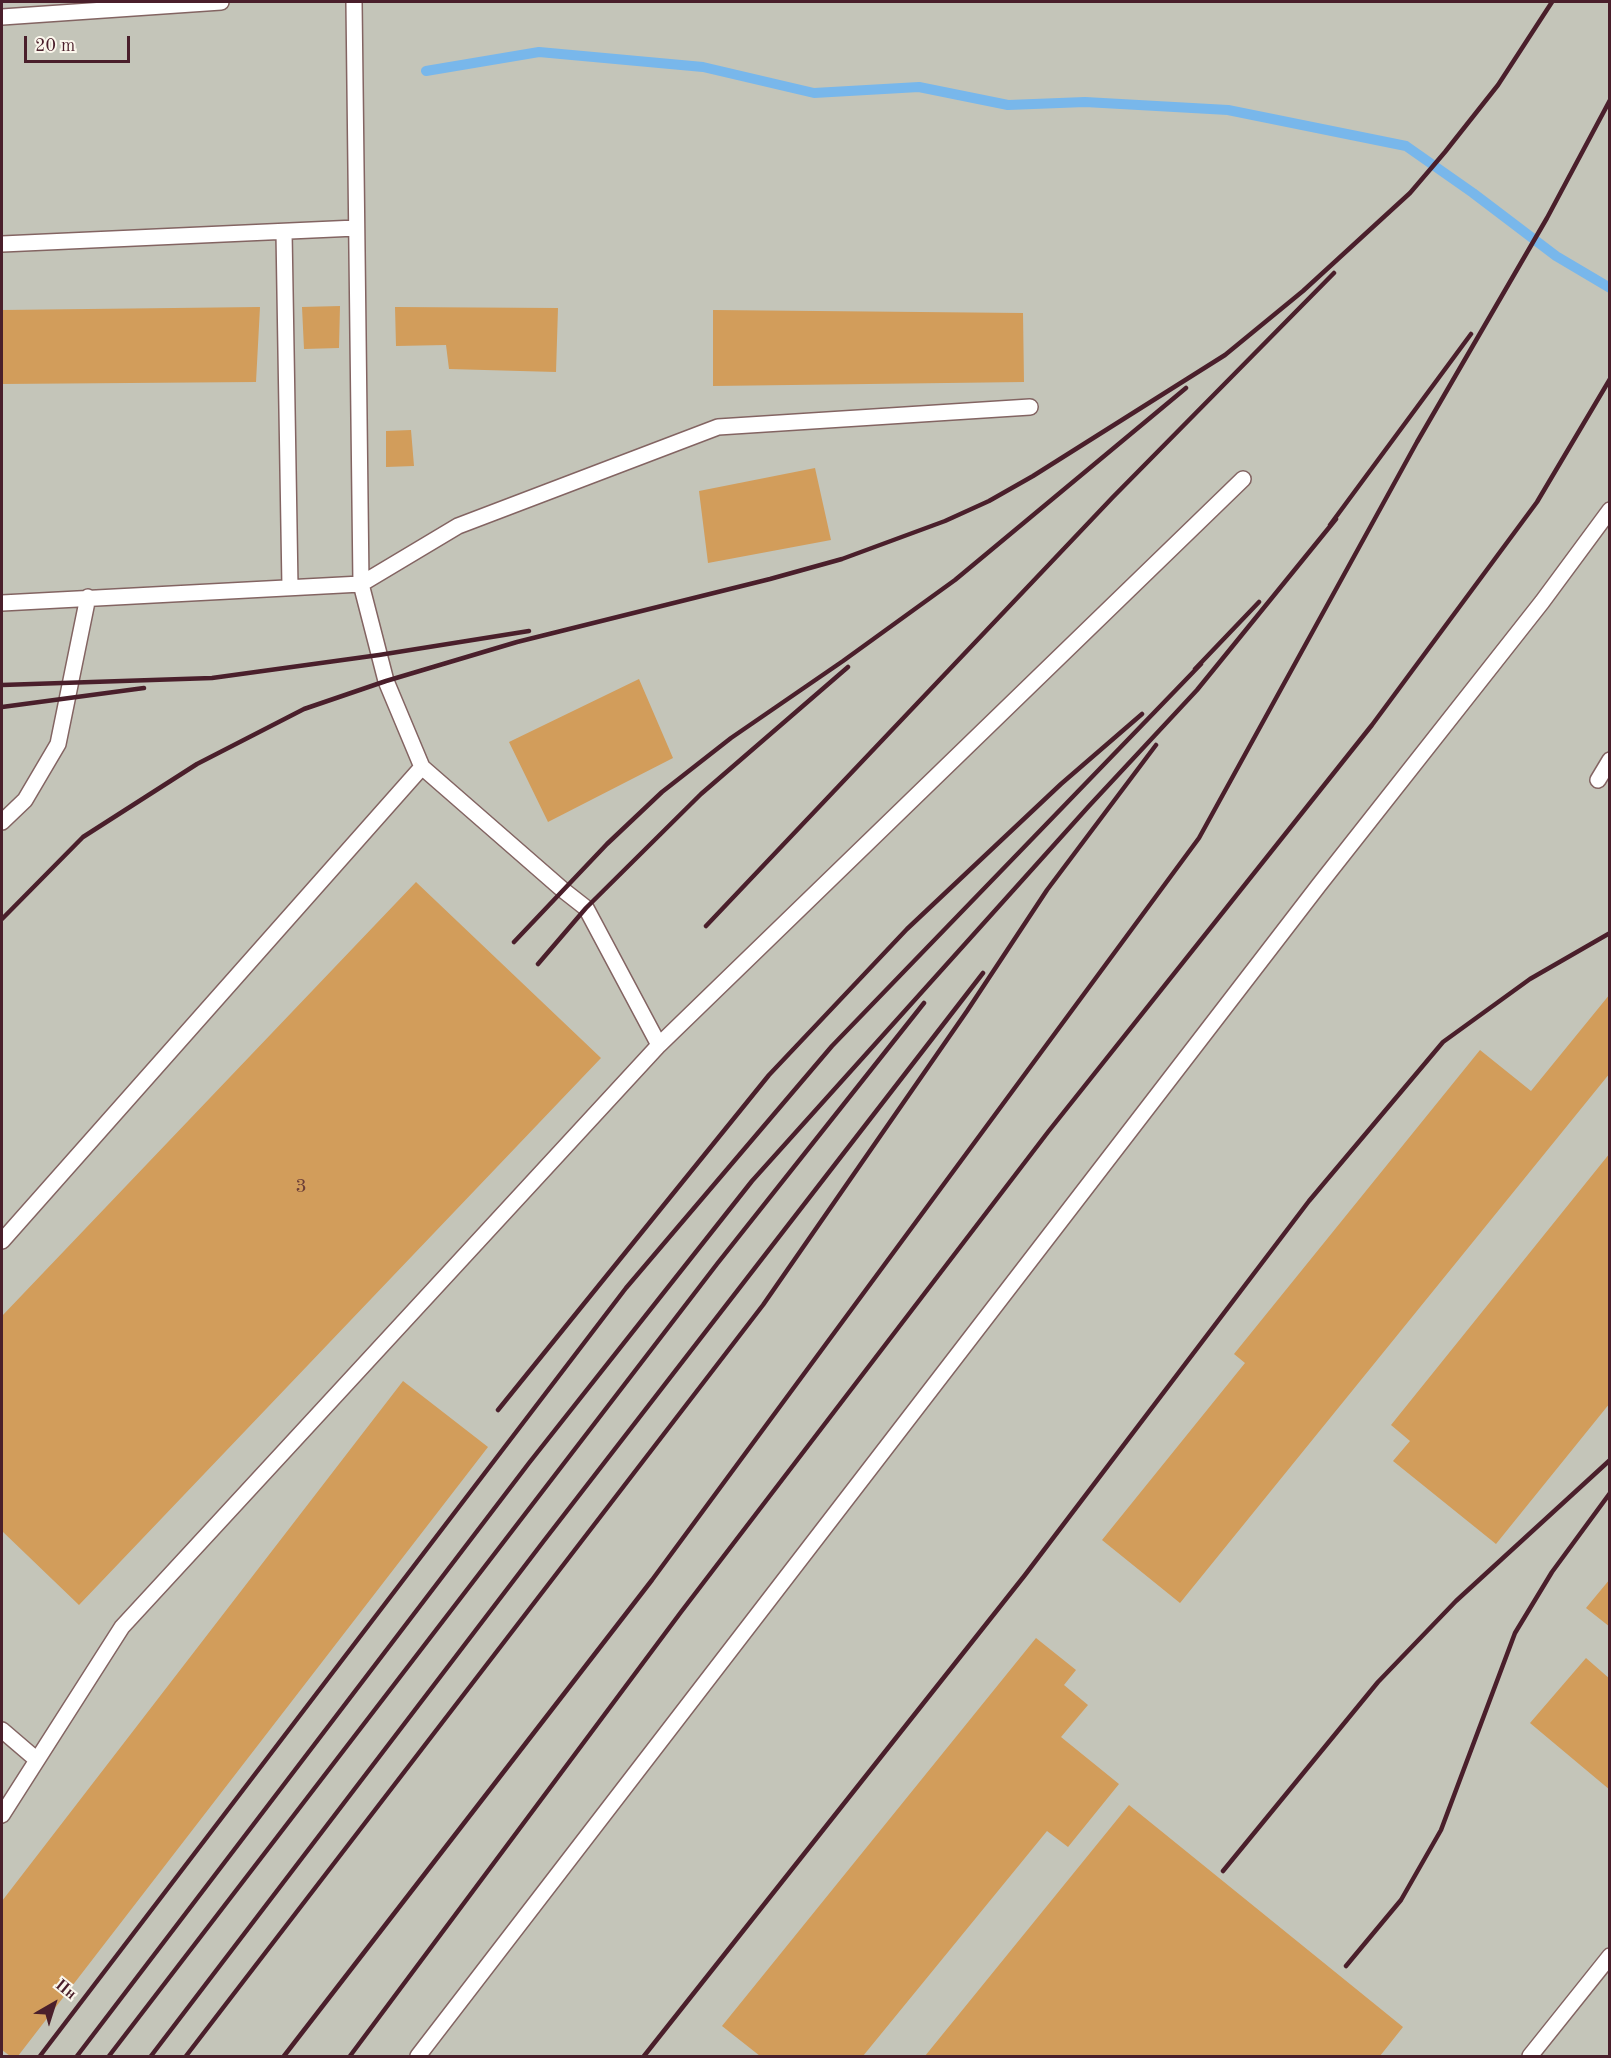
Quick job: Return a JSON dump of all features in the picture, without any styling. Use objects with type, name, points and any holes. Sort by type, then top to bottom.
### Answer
[{"type":"lane","points":[[2,17],[221,2]]},
{"type":"lane","points":[[354,2],[362,584],[386,681],[422,767],[586,908],[659,1045]]},
{"type":"lane","points":[[2,244],[356,228]]},
{"type":"lane","points":[[284,232],[291,587]]},
{"type":"lane","points":[[2,603],[362,584],[458,526],[718,427],[1030,407]]},
{"type":"lane","points":[[2,1815],[122,1627],[659,1045],[1243,479]]},
{"type":"lane","points":[[418,2056],[1319,885],[1542,602],[1610,510]]},
{"type":"lane","points":[[2,822],[25,800],[58,744],[88,597]]},
{"type":"lane","points":[[1598,780],[1610,760]]},
{"type":"lane","points":[[2,1241],[422,767]]},
{"type":"lane","points":[[2,1730],[37,1760]]},
{"type":"lane","points":[[1530,2056],[1610,1956]]},
{"type":"shaded area","points":[[2,2],[1609,2],[1609,2056],[2,2056]]},
{"type":"building","points":[[340,306],[339,348],[304,349],[302,307]]},
{"type":"building","points":[[260,307],[256,382],[2,384],[2,310]]},
{"type":"building","points":[[395,307],[558,308],[556,372],[449,369],[446,345],[396,346]]},
{"type":"building","points":[[713,310],[1023,313],[1024,382],[713,386]]},
{"type":"building","points":[[411,430],[414,466],[386,467],[386,431]]},
{"type":"building","points":[[815,468],[831,540],[708,563],[699,491]]},
{"type":"building","points":[[639,679],[673,758],[548,822],[509,742]]},
{"type":"building","points":[[416,882],[601,1058],[79,1605],[2,1531],[2,1316]]},
{"type":"building","points":[[1610,994],[1610,1073],[1180,1603],[1102,1540],[1245,1363],[1234,1354],[1480,1050],[1531,1091]]},
{"type":"building","points":[[1610,1153],[1610,1403],[1496,1544],[1393,1461],[1410,1441],[1391,1425]]},
{"type":"building","points":[[403,1381],[488,1447],[18,2056],[10,2056],[2,2050],[2,1901]]},
{"type":"building","points":[[1610,1579],[1610,1627],[1586,1608]]},
{"type":"building","points":[[1036,1638],[1076,1670],[1064,1685],[1088,1705],[1061,1737],[1119,1784],[1068,1847],[1047,1831],[863,2056],[760,2056],[722,2026]]},
{"type":"building","points":[[1586,1658],[1610,1679],[1610,1790],[1530,1723]]},
{"type":"building","points":[[1129,1805],[1403,2027],[1380,2056],[925,2056]]},
{"type":"waterway","points":[[426,71],[539,52],[703,67],[814,93],[919,87],[1008,105],[1085,102],[1228,110],[1406,146],[1556,256],[1610,288]]},
{"type":"railway","points":[[2,919],[83,837],[197,764],[304,709],[386,681],[517,642],[842,559],[945,521],[989,501],[1033,476],[1225,355],[1303,291],[1410,193],[1498,85],[1552,2]]},
{"type":"railway","points":[[284,2056],[652,1580],[1199,838],[1417,442],[1547,218],[1610,100]]},
{"type":"railway","points":[[706,926],[1113,497],[1334,273]]},
{"type":"railway","points":[[1330,525],[1471,334]]},
{"type":"railway","points":[[350,2056],[681,1612],[1048,1132],[1372,725],[1537,502],[1610,379]]},
{"type":"railway","points":[[514,942],[607,844],[662,792],[731,738],[955,580],[1186,388]]},
{"type":"railway","points":[[77,2056],[529,1463],[752,1181],[1089,806],[1197,690],[1336,519]]},
{"type":"railway","points":[[1195,669],[1259,602]]},
{"type":"railway","points":[[2,685],[212,678],[529,631]]},
{"type":"railway","points":[[40,2056],[626,1288],[832,1046],[1201,664]]},
{"type":"railway","points":[[538,964],[586,908],[701,794],[848,667]]},
{"type":"railway","points":[[2,707],[144,688]]},
{"type":"railway","points":[[498,1410],[769,1075],[907,929],[1061,784],[1142,714]]},
{"type":"railway","points":[[186,2056],[763,1305],[967,1011],[1047,890],[1156,745]]},
{"type":"railway","points":[[644,2056],[1025,1575],[1309,1201],[1443,1042],[1530,979],[1610,933]]},
{"type":"railway","points":[[151,2056],[543,1542],[983,973]]},
{"type":"railway","points":[[109,2056],[717,1264],[924,1003]]},
{"type":"railway","points":[[1223,1871],[1378,1682],[1456,1601],[1610,1460]]},
{"type":"railway","points":[[1346,1966],[1401,1900],[1441,1830],[1515,1633],[1552,1572],[1610,1493]]}]
